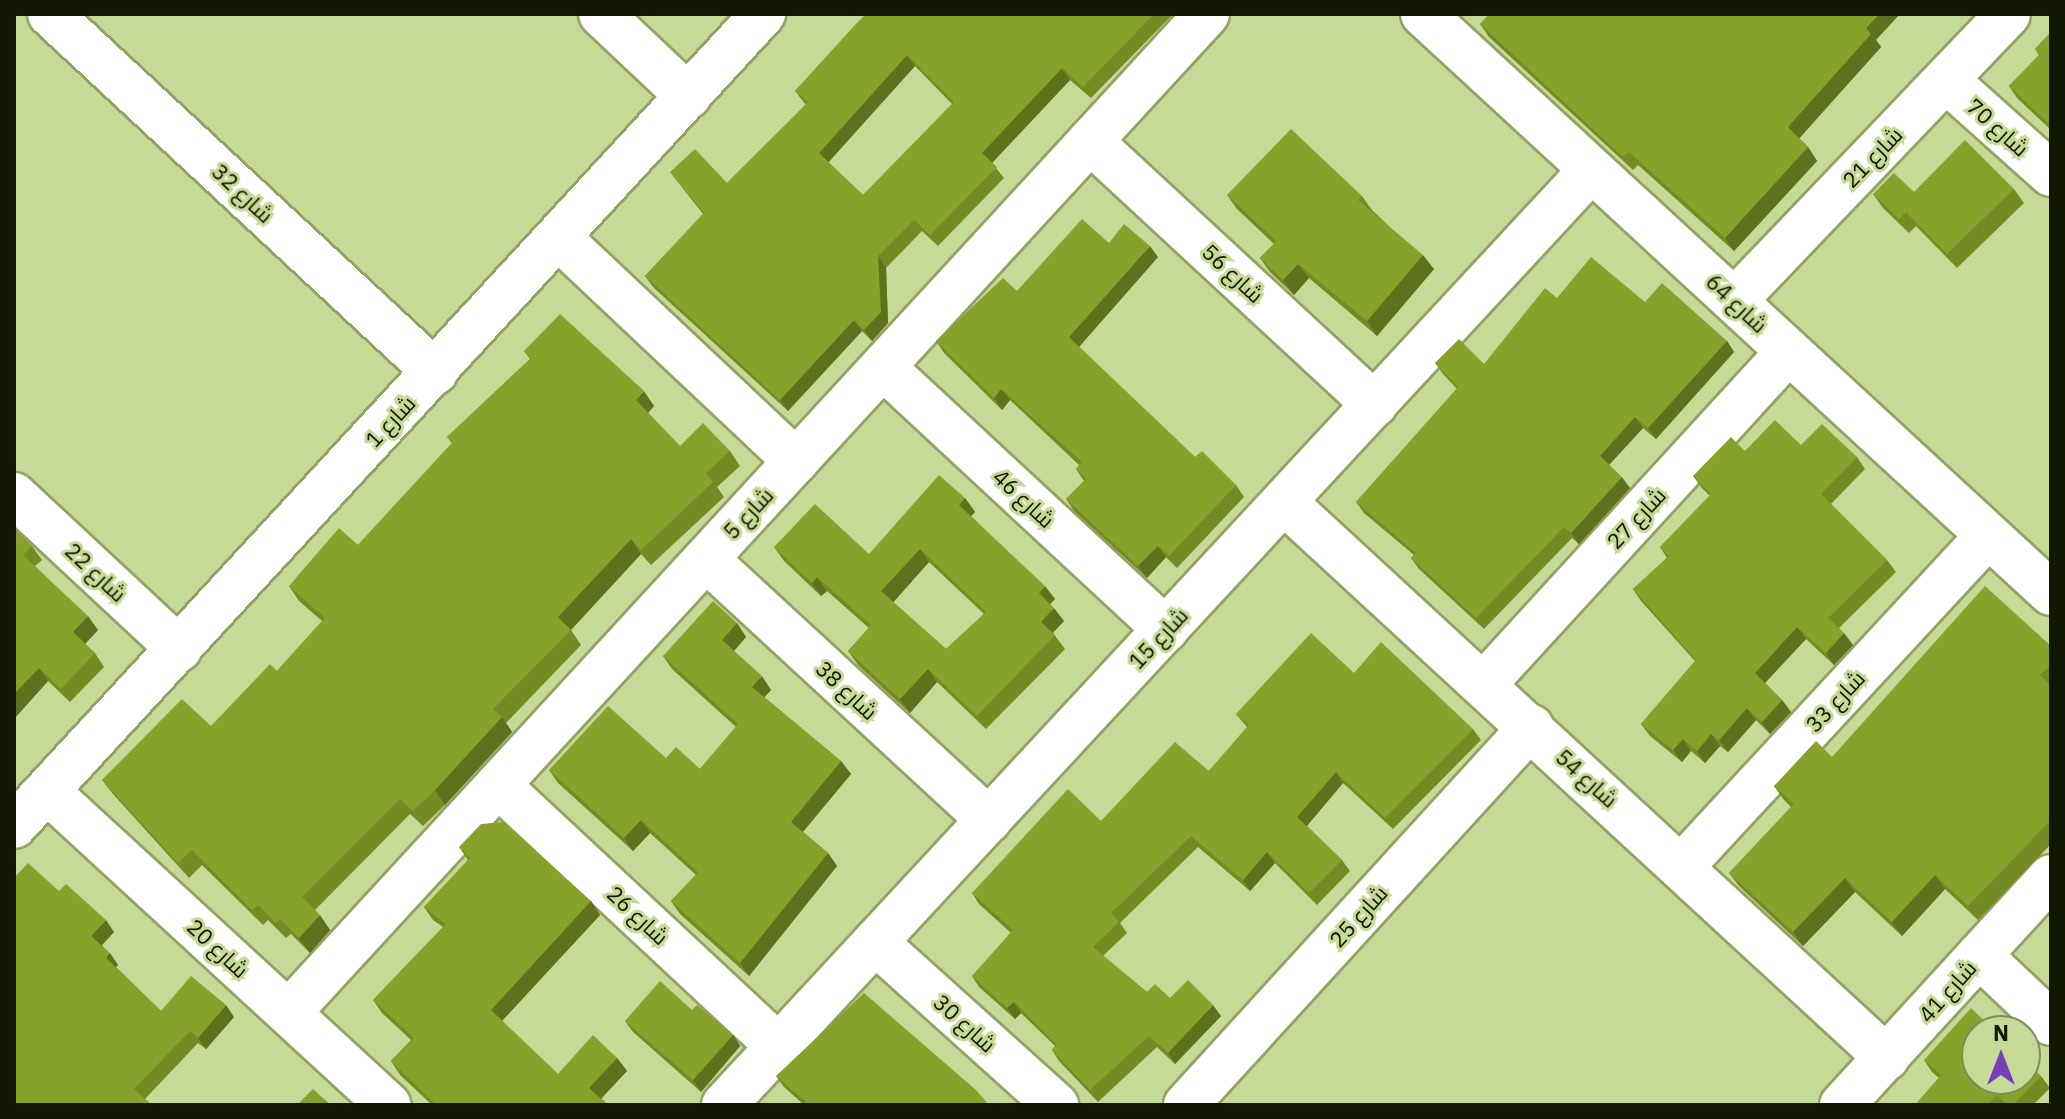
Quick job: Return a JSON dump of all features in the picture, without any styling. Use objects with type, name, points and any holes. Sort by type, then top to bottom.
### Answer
[{"type":"street","name":"شارع 32","points":[[50,14],[435,372]]},
{"type":"street","points":[[601,14],[688,96]]},
{"type":"street","name":"شارع 1","points":[[14,826],[763,14]]},
{"type":"street","name":"شارع 5","points":[[289,1012],[1207,14]]},
{"type":"street","name":"شارع 64","points":[[1423,14],[1735,300],[1987,537],[2050,590]]},
{"type":"street","name":"شارع 21","points":[[1735,300],[2008,14]]},
{"type":"street","name":"شارع 70","points":[[1946,80],[2051,174]]},
{"type":"street","name":"شارع 56","points":[[1090,141],[1375,405]]},
{"type":"street","name":"شارع 15","points":[[724,1105],[1591,170]]},
{"type":"street","points":[[558,237],[796,461]]},
{"type":"street","name":"شارع 27","points":[[1484,684],[1788,352]]},
{"type":"street","name":"شارع 46","points":[[883,367],[1166,630]]},
{"type":"street","name":"شارع 22","points":[[14,495],[179,649]]},
{"type":"street","name":"شارع 54","points":[[1284,502],[1683,865],[1887,1058]]},
{"type":"street","name":"شارع 33","points":[[1683,865],[1987,537]]},
{"type":"street","name":"شارع 38","points":[[706,559],[989,820]]},
{"type":"street","name":"شارع 25","points":[[1209,1097],[1531,727]]},
{"type":"street","name":"شارع 26","points":[[498,785],[778,1046]]},
{"type":"street","name":"شارع 20","points":[[47,791],[388,1105]]},
{"type":"street","name":"شارع 41","points":[[1842,1105],[2051,877]]},
{"type":"street","name":"شارع 30","points":[[875,942],[1056,1105]]},
{"type":"street","points":[[1979,955],[2051,1023]]},
{"type":"building","points":[[866,14],[1154,14],[1083,87],[1062,68],[982,153],[997,167],[930,235],[914,220],[878,256],[881,312],[864,330],[854,320],[780,400],[645,276],[704,213],[670,172],[695,149],[727,183],[808,102],[795,91]],"holes":[[[907,55],[954,102],[863,195],[819,153]]]},
{"type":"building","points":[[1489,14],[1879,14],[1866,28],[1871,34],[1788,127],[1808,147],[1725,238],[1629,152],[1623,157],[1480,24]]},
{"type":"building","points":[[2051,32],[2051,126],[2009,86],[2040,54],[2035,49]]},
{"type":"building","points":[[1291,129],[1362,196],[1358,200],[1423,255],[1367,321],[1298,264],[1283,280],[1260,258],[1276,241],[1227,195]]},
{"type":"building","points":[[1965,140],[2014,189],[1947,254],[1906,212],[1899,219],[1873,194],[1894,173],[1914,192]]},
{"type":"building","points":[[1082,219],[1109,243],[1124,224],[1150,246],[1069,337],[1195,457],[1202,451],[1236,485],[1169,556],[1158,546],[1138,566],[1066,499],[1086,479],[1076,469],[1082,462],[1001,389],[994,398],[936,341],[1003,278],[1017,291]]},
{"type":"building","points":[[1591,257],[1645,302],[1662,283],[1727,341],[1648,428],[1635,417],[1600,456],[1622,477],[1571,533],[1564,527],[1476,618],[1411,558],[1416,553],[1356,502],[1458,387],[1435,363],[1459,339],[1484,364],[1545,288],[1557,298]]},
{"type":"building","points":[[560,314],[644,391],[636,400],[680,446],[703,423],[730,451],[706,473],[713,482],[641,550],[631,539],[558,617],[571,630],[493,709],[502,717],[435,790],[413,811],[400,799],[302,897],[320,915],[299,938],[280,919],[276,923],[258,905],[252,910],[192,850],[178,863],[102,780],[182,699],[211,726],[270,664],[277,671],[325,618],[289,586],[339,528],[358,545],[453,442],[447,437],[531,358],[524,351]]},
{"type":"building","points":[[1775,420],[1801,445],[1822,424],[1857,457],[1821,494],[1887,560],[1828,618],[1844,633],[1826,653],[1797,627],[1755,673],[1782,700],[1762,722],[1747,708],[1719,740],[1711,734],[1697,751],[1683,739],[1673,750],[1641,724],[1696,660],[1633,589],[1669,556],[1660,547],[1711,494],[1693,476],[1731,437],[1745,451]]},
{"type":"building","points":[[939,475],[965,498],[959,505],[1045,586],[1039,593],[1054,608],[1041,622],[1055,635],[977,716],[928,669],[900,699],[848,651],[871,625],[817,577],[812,583],[774,547],[815,504],[869,554]],"holes":[[[920,549],[986,612],[946,649],[881,591]]]},
{"type":"building","points":[[14,529],[32,546],[23,555],[88,616],[73,632],[95,653],[61,689],[39,668],[14,694]]},
{"type":"building","points":[[1985,586],[2051,646],[2051,665],[2040,675],[2051,685],[2051,820],[1968,906],[1935,875],[1892,922],[1845,878],[1793,932],[1729,873],[1794,804],[1774,786],[1816,741],[1832,757]]},
{"type":"building","points":[[713,601],[737,623],[722,640],[762,676],[752,687],[841,761],[791,822],[828,853],[740,963],[671,901],[698,872],[641,820],[624,838],[549,770],[608,706],[666,758],[676,747],[700,769],[738,724],[663,656]]},
{"type":"building","points":[[1311,633],[1354,673],[1381,642],[1473,729],[1385,818],[1336,772],[1297,817],[1342,860],[1309,893],[1267,852],[1243,880],[1191,836],[1111,913],[1119,922],[1093,947],[1147,992],[1155,984],[1170,998],[1188,980],[1213,1005],[1168,1053],[1149,1036],[1090,1090],[1052,1050],[1057,1045],[1014,1002],[1007,1008],[972,976],[1013,930],[972,893],[1068,789],[1101,821],[1175,742],[1209,771],[1249,725],[1236,714]]},
{"type":"building","points":[[504,822],[591,901],[491,1010],[558,1074],[593,1035],[617,1058],[589,1088],[608,1105],[436,1105],[391,1061],[414,1038],[373,1000],[446,924],[424,907],[470,858],[459,847],[481,824]]},
{"type":"building","points":[[28,863],[59,891],[66,884],[106,920],[91,936],[110,953],[106,958],[161,1011],[191,976],[226,1005],[198,1038],[190,1031],[134,1089],[152,1105],[14,1105],[14,878]]},
{"type":"building","points":[[660,981],[692,1010],[697,1005],[733,1035],[693,1080],[625,1021]]},
{"type":"building","points":[[864,993],[976,1090],[989,1105],[803,1105],[806,1102],[776,1076]]},
{"type":"building","points":[[1971,1008],[1978,1015],[1965,1015]]},
{"type":"building","points":[[1961,1019],[1961,1095],[1997,1095],[1987,1105],[1915,1105],[1941,1075],[1924,1060]]},
{"type":"building","points":[[313,1089],[331,1105],[297,1105]]},
{"type":"building","points":[[1997,1095],[2023,1095],[2013,1105],[2007,1105]]}]
